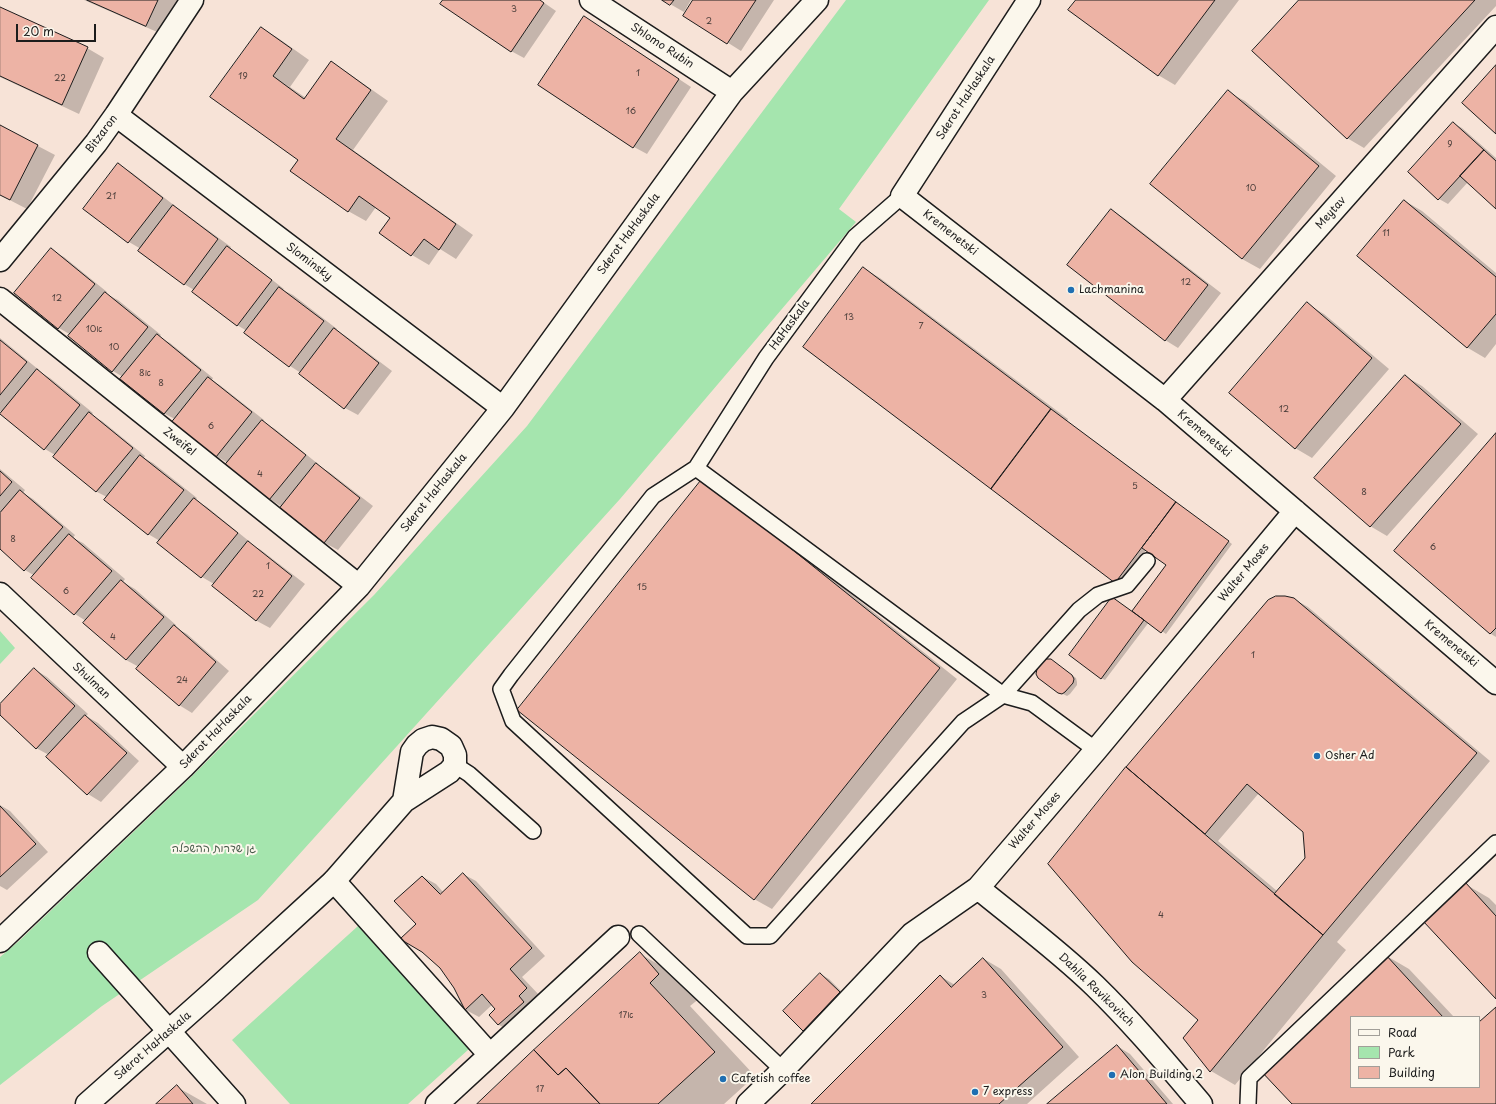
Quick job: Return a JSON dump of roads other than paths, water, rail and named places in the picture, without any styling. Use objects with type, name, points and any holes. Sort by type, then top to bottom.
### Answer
[{"type":"street","name":"Bitzaron","points":[[0,260],[96,143],[116,116],[192,0]]},
{"type":"street","name":"Shlomo Rubin","points":[[591,0],[732,92]]},
{"type":"street","name":"Sderot HaHaskala","points":[[0,941],[183,767],[359,586],[503,408],[732,92],[817,0]]},
{"type":"street","name":"Sderot HaHaskala","points":[[902,196],[1029,0]]},
{"type":"street","name":"Meytav","points":[[1165,400],[1496,27]]},
{"type":"street","name":"Slominsky","points":[[116,116],[503,408]]},
{"type":"street","name":"Kremenetski","points":[[902,196],[1165,400],[1494,677]]},
{"type":"street","name":"Zweifel","points":[[0,299],[359,586]]},
{"type":"street","name":"Walter Moses","points":[[748,1104],[783,1070],[912,934],[978,888],[1096,750],[1295,511]]},
{"type":"street","name":"Shulman","points":[[0,594],[183,767]]},
{"type":"street","points":[[404,802],[412,752],[422,740],[432,737],[441,739],[451,746],[455,755],[455,764]]},
{"type":"street","name":"Sderot HaHaskala","points":[[87,1104],[334,881],[404,802],[449,772],[455,764]]},
{"type":"street","points":[[334,881],[490,1055]]},
{"type":"street","name":"Dahlia Ravikovitch","points":[[978,888],[1094,985],[1126,1018],[1201,1104]]},
{"type":"street","points":[[437,1104],[490,1055],[629,936]]},
{"type":"street","points":[[99,953],[234,1104]]},
{"type":"lane","name":"HaHaskala","points":[[696,468],[766,358],[855,237],[902,196]]},
{"type":"lane","points":[[1096,750],[1032,703],[1003,695],[696,468],[653,496],[501,689],[513,721],[747,936],[770,936],[963,722],[1003,695],[1079,610],[1098,595],[1127,585],[1147,561]]},
{"type":"lane","points":[[455,764],[469,774],[533,831]]},
{"type":"lane","points":[[1248,1104],[1249,1078],[1496,843]]},
{"type":"lane","points":[[629,936],[783,1070]]},
{"type":"place","name":"Lachmanina","points":[[1071,290]]},
{"type":"place","name":"Osher Ad","points":[[1317,756]]},
{"type":"place","name":"Alon Building 2","points":[[1112,1075]]},
{"type":"place","name":"Cafetish coffee","points":[[723,1079]]},
{"type":"place","name":"7 express","points":[[975,1092]]},
{"type":"park label","name":"גן שדרות ההשכלה","points":[[214,849]]}]
